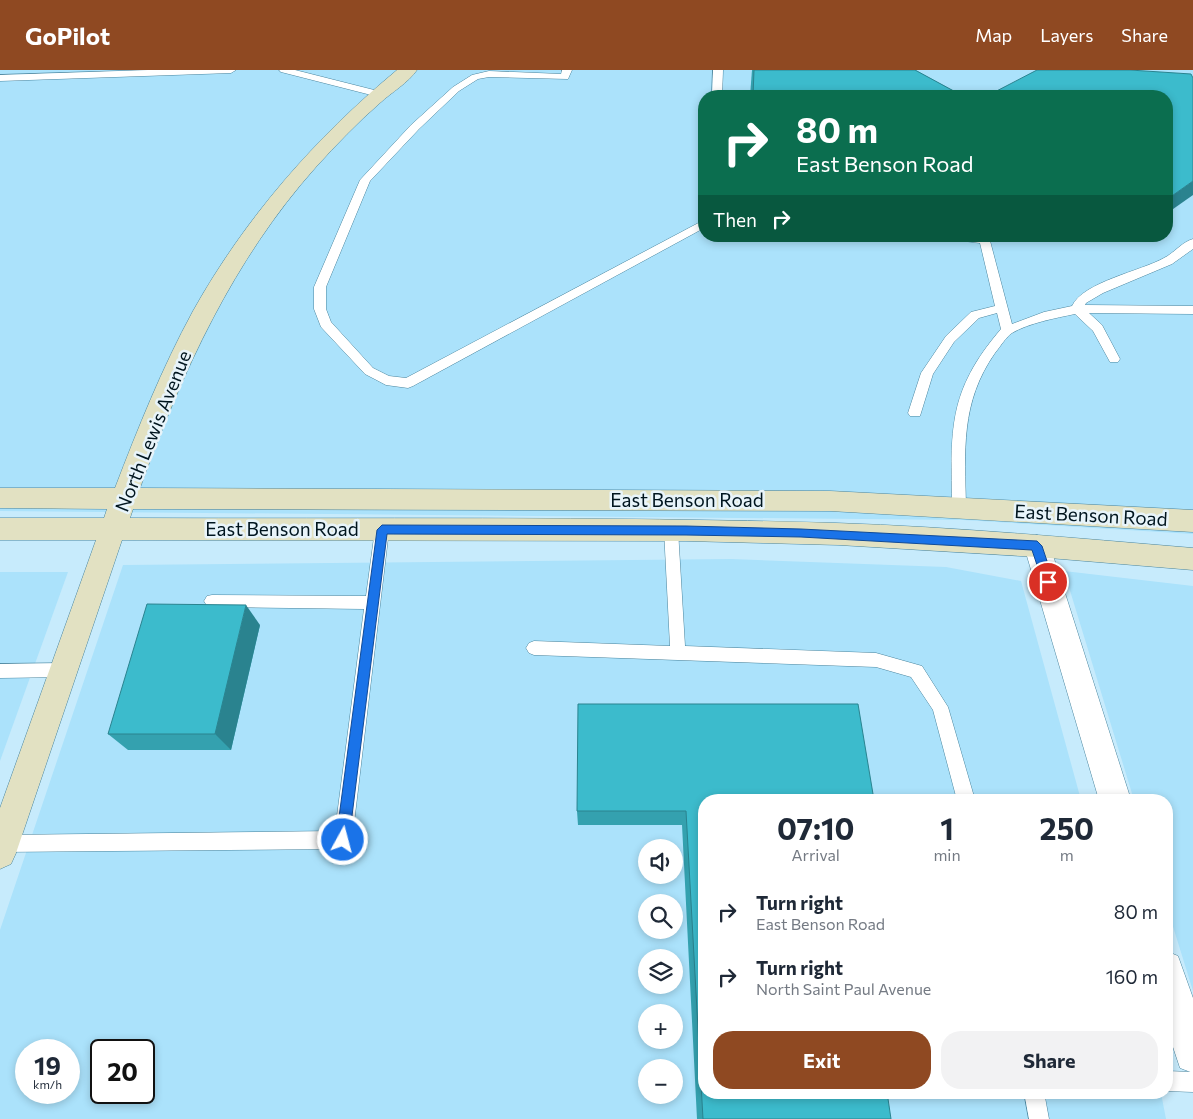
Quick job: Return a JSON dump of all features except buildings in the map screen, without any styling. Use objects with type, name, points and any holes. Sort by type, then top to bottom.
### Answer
[{"type":"main road","name":"North Lewis Avenue","points":[[2,848],[149,431],[198,322],[223,279],[263,219],[288,186],[335,134],[408,70]]},
{"type":"main road","name":"East Benson Road","points":[[0,498],[830,501],[1193,521]]},
{"type":"main road","name":"East Benson Road","points":[[0,529],[671,530],[839,534],[1037,546],[1193,559]]},
{"type":"street","points":[[1037,546],[1113,794]]},
{"type":"street","points":[[1173,991],[1193,1055]]},
{"type":"lane","points":[[0,78],[231,70]]},
{"type":"lane","points":[[284,70],[379,94]]},
{"type":"lane","points":[[567,70],[566,77],[489,74],[475,77],[456,89],[415,127],[365,180],[320,287],[320,309],[326,324],[369,371],[386,380],[408,383],[698,227]]},
{"type":"lane","points":[[717,90],[718,70]]},
{"type":"lane","points":[[986,242],[1007,330]]},
{"type":"lane","points":[[1077,309],[1081,300],[1099,290],[1168,261],[1193,243]]},
{"type":"lane","points":[[915,413],[927,373],[950,340],[975,316],[1002,308]]},
{"type":"lane","points":[[1077,309],[1098,328],[1114,359]]},
{"type":"lane","points":[[960,508],[959,433],[963,406],[982,364],[1007,330],[1048,315],[1077,309],[1193,310]]},
{"type":"lane","points":[[2,848],[343,840],[382,530]]},
{"type":"lane","points":[[671,530],[678,653]]},
{"type":"lane","points":[[212,601],[373,604]]},
{"type":"lane","points":[[534,648],[876,660],[916,671],[940,706],[964,794]]},
{"type":"lane","points":[[0,671],[64,670]]},
{"type":"lane","points":[[1173,1082],[1193,1082]]},
{"type":"lane","points":[[1035,1099],[1039,1119]]},
{"type":"shaded area","points":[[0,70],[1193,70],[1193,534],[963,520],[0,511]]},
{"type":"shaded area","points":[[731,559],[946,567],[1021,581],[1079,794],[698,794],[698,1099],[1162,1099],[1166,1119],[0,1119],[0,930],[123,565]]},
{"type":"shaded area","points":[[1064,571],[1193,586],[1193,991],[1173,927],[1173,794],[1132,794]]},
{"type":"shaded area","points":[[0,572],[68,572],[0,761]]},
{"type":"route","points":[[343,840],[382,530],[686,530],[839,534],[1037,546],[1048,582]]}]
